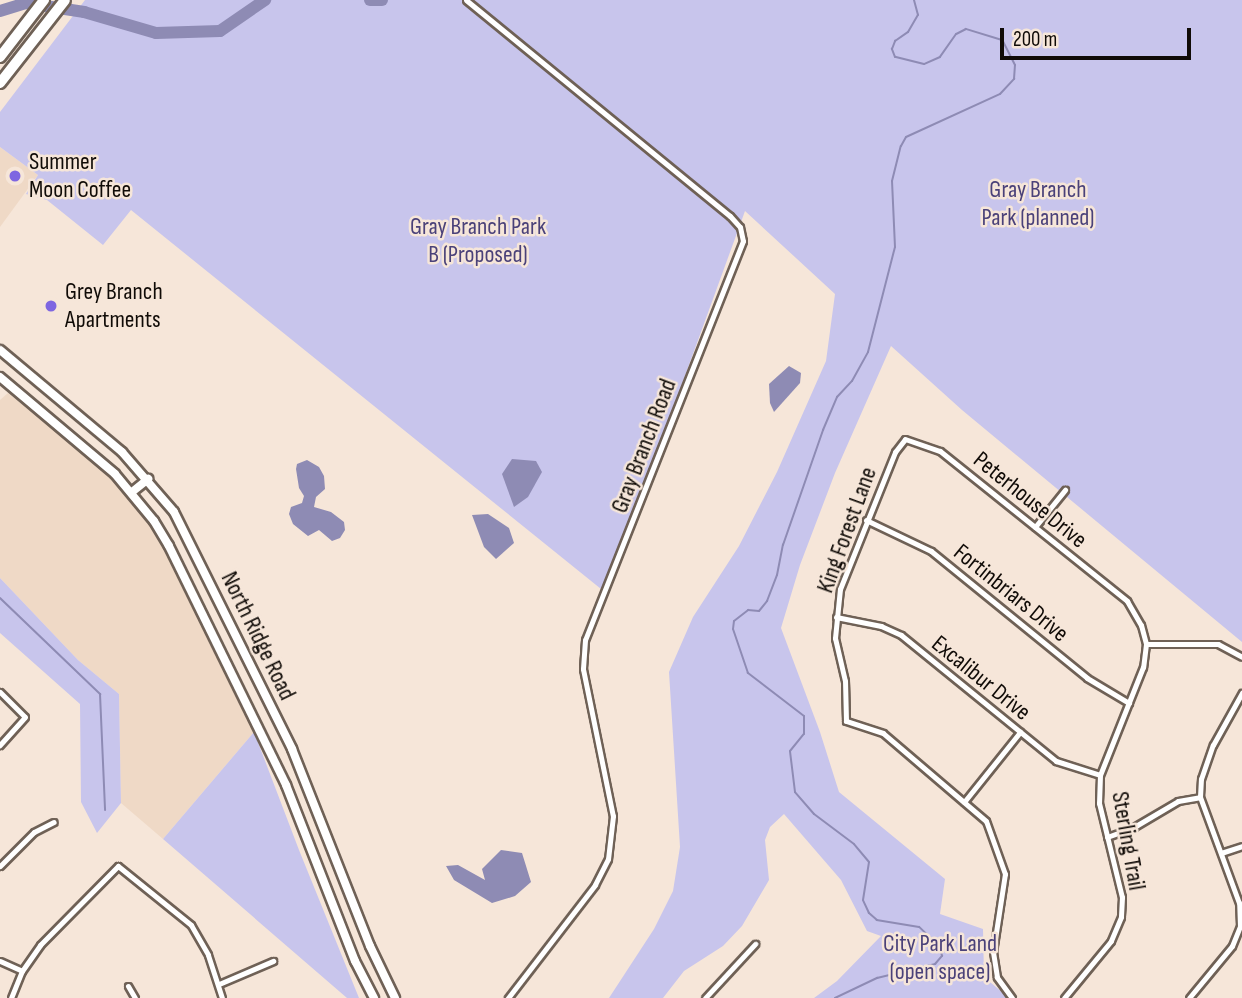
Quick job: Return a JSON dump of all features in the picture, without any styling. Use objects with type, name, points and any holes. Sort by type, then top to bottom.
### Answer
[{"type":"highway","points":[[0,57],[44,0]]},
{"type":"highway","points":[[0,83],[65,0]]},
{"type":"main road","name":"North Ridge Road","points":[[1,353],[122,452],[174,512],[292,749],[370,946],[395,998]]},
{"type":"main road","name":"North Ridge Road","points":[[0,377],[86,449],[132,492],[169,546],[286,785],[355,961],[374,998]]},
{"type":"main road","points":[[132,492],[148,479]]},
{"type":"street","name":"Gray Branch Road","points":[[466,0],[730,216],[740,227],[743,241],[585,640],[583,668],[613,816],[608,859],[595,885],[508,998]]},
{"type":"street","name":"King Forest Lane","points":[[905,439],[895,452],[840,589],[835,638],[845,681],[845,721],[883,733],[964,802]]},
{"type":"street","name":"Peterhouse Drive","points":[[905,439],[940,451],[1127,600],[1141,625],[1146,644]]},
{"type":"street","points":[[1035,527],[1065,490]]},
{"type":"street","name":"Fortinbriars Drive","points":[[866,520],[931,551],[1087,678],[1129,702]]},
{"type":"street","name":"Excalibur Drive","points":[[836,617],[881,626],[901,635],[1056,761],[1100,775]]},
{"type":"street","points":[[1146,644],[1218,644],[1242,657]]},
{"type":"street","name":"Sterling Trail","points":[[1064,998],[1111,941],[1121,917],[1122,897],[1099,803],[1100,775],[1143,667],[1146,644]]},
{"type":"street","points":[[0,692],[25,717],[0,745]]},
{"type":"street","points":[[1189,998],[1232,946],[1240,926],[1239,903],[1200,797],[1201,779],[1213,745],[1242,694]]},
{"type":"street","points":[[1012,998],[997,976],[993,952],[1006,874],[986,821],[964,802],[1020,733]]},
{"type":"street","points":[[1107,837],[1134,827],[1178,801],[1200,797]]},
{"type":"street","points":[[0,866],[37,829],[54,822]]},
{"type":"street","points":[[1221,853],[1242,846]]},
{"type":"street","points":[[11,998],[22,971],[46,939],[118,866],[191,925],[219,984],[222,998]]},
{"type":"street","points":[[705,998],[755,944]]},
{"type":"street","points":[[0,961],[22,971]]},
{"type":"street","points":[[219,984],[273,961]]},
{"type":"street","points":[[128,986],[135,998]]},
{"type":"shaded area","points":[[0,147],[38,175],[0,227]]},
{"type":"shaded area","points":[[789,366],[801,373],[800,383],[774,412],[770,403],[769,384]]},
{"type":"shaded area","points":[[8,393],[114,478],[152,524],[254,732],[163,839],[121,803],[119,694],[78,660],[0,578],[0,400]]},
{"type":"shaded area","points":[[512,459],[536,461],[542,472],[528,497],[514,507],[502,474]]},
{"type":"shaded area","points":[[307,460],[319,467],[324,476],[325,489],[316,497],[314,507],[331,512],[344,522],[345,530],[340,538],[332,541],[319,530],[308,536],[293,524],[289,514],[291,507],[302,503],[304,496],[299,488],[296,469],[297,464]]},
{"type":"shaded area","points":[[488,514],[509,528],[514,543],[496,559],[484,547],[472,515]]},
{"type":"shaded area","points":[[501,850],[522,853],[531,882],[515,896],[492,903],[454,880],[446,866],[458,865],[485,880],[482,869]]},
{"type":"green space","points":[[85,0],[1242,0],[1242,642],[962,410],[891,346],[835,473],[800,565],[781,628],[839,792],[945,879],[940,914],[983,929],[984,977],[1009,998],[814,998],[837,981],[881,936],[867,931],[841,880],[784,814],[770,827],[765,840],[769,880],[742,926],[723,946],[684,971],[663,998],[609,998],[654,929],[673,891],[680,847],[669,672],[693,617],[739,546],[777,472],[826,361],[835,294],[745,211],[606,593],[131,210],[103,245],[47,200],[26,194],[38,175],[0,147],[0,112]]},
{"type":"green space","points":[[0,578],[78,660],[119,694],[121,803],[97,833],[81,802],[80,704],[0,633]]},
{"type":"green space","points":[[254,732],[359,998],[347,998],[163,839]]},
{"type":"waterway","points":[[0,11],[26,3],[84,12],[156,33],[220,31],[265,0]]},
{"type":"waterway","points":[[370,0],[382,0]]},
{"type":"waterway","points":[[835,998],[877,978],[935,964],[942,956],[940,947],[919,927],[877,920],[869,913],[863,900],[869,862],[854,844],[814,814],[795,792],[790,751],[804,734],[804,716],[748,673],[733,629],[734,621],[748,610],[759,611],[767,601],[777,575],[783,545],[823,430],[837,397],[852,381],[868,352],[895,247],[892,181],[901,146],[906,137],[1000,94],[1014,79],[1015,65],[1002,40],[966,29],[956,34],[940,57],[924,64],[895,57],[892,49],[895,41],[908,32],[918,15],[914,0]]},
{"type":"waterway","points":[[0,598],[100,694],[105,810]]},
{"type":"place","name":"Summer Moon Coffee","points":[[15,176]]},
{"type":"place","name":"Grey Branch Apartments","points":[[51,306]]},
{"type":"park label","name":"Gray Branch Park (planned)","points":[[1038,204]]},
{"type":"park label","name":"Gray Branch Park B (Proposed)","points":[[478,241]]},
{"type":"park label","name":"City Park Land (open space)","points":[[940,958]]}]
